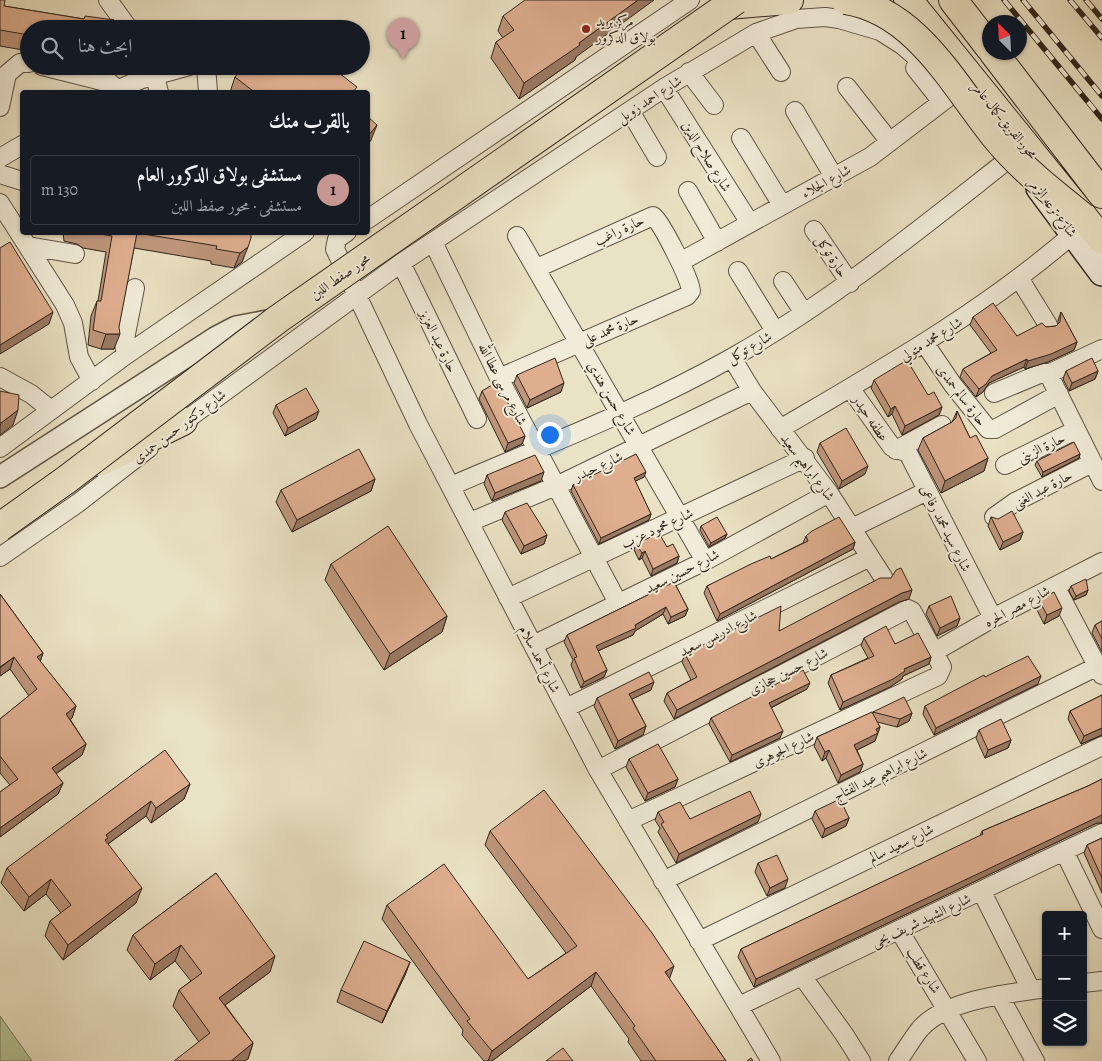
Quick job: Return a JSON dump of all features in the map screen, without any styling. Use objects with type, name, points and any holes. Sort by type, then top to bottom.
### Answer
[{"type":"main road","points":[[732,3],[789,0]]},
{"type":"main road","points":[[845,0],[875,8],[908,28],[1010,153],[1078,226]]},
{"type":"main road","name":"شارع ترعه الزمر","points":[[893,0],[953,93],[1014,155],[1078,226],[1102,273]]},
{"type":"main road","name":"محور الفريق كمال عامر","points":[[908,0],[1078,226],[1102,240]]},
{"type":"main road","points":[[953,0],[982,38]]},
{"type":"main road","name":"محور صفط اللبن","points":[[0,527],[66,480],[278,319],[732,3]]},
{"type":"main road","points":[[999,60],[1102,194]]},
{"type":"main road","points":[[0,511],[183,422]]},
{"type":"street","points":[[108,0],[122,20]]},
{"type":"street","points":[[370,218],[690,0]]},
{"type":"street","name":"شارع احمد زويل","points":[[357,294],[664,88],[756,33],[783,21],[808,17],[839,19],[880,32],[902,45],[953,93]]},
{"type":"street","points":[[756,33],[781,72]]},
{"type":"street","points":[[0,107],[7,74],[20,63]]},
{"type":"street","points":[[916,68],[953,93]]},
{"type":"street","points":[[689,72],[714,105]]},
{"type":"street","points":[[78,75],[110,83],[116,90]]},
{"type":"street","points":[[119,90],[144,75]]},
{"type":"street","points":[[154,75],[158,90]]},
{"type":"street","points":[[207,75],[208,90]]},
{"type":"street","points":[[848,87],[890,142]]},
{"type":"street","name":"شارع صلاح الدين","points":[[664,88],[750,224]]},
{"type":"street","name":"شارع الجلاء","points":[[680,262],[870,157],[953,93]]},
{"type":"street","points":[[630,111],[657,157]]},
{"type":"street","points":[[795,111],[834,177]]},
{"type":"street","points":[[741,138],[782,205]]},
{"type":"street","points":[[0,158],[20,146]]},
{"type":"street","name":"شارع توكل","points":[[451,486],[620,413],[732,358],[850,283],[1014,155]]},
{"type":"street","points":[[0,174],[20,180]]},
{"type":"street","points":[[688,191],[717,242]]},
{"type":"street","points":[[0,203],[20,234]]},
{"type":"street","name":"حارة راغب","points":[[536,268],[653,216],[660,224],[680,262]]},
{"type":"street","name":"شارع محمد متولي","points":[[780,429],[925,344],[982,307],[1019,278],[1078,226]]},
{"type":"street","name":"حارة توكل","points":[[814,230],[850,283]]},
{"type":"street","points":[[21,235],[65,305],[73,323],[79,357],[92,381]]},
{"type":"street","points":[[0,448],[126,355],[297,235]]},
{"type":"street","name":"شارع حسن هندي","points":[[517,236],[705,561]]},
{"type":"street","name":"شارع أحمد سلام","points":[[341,238],[335,248],[418,424],[508,598],[598,770],[771,1061]]},
{"type":"street","name":"شارع مرسى عطا الله","points":[[433,242],[499,378],[618,603]]},
{"type":"street","points":[[28,246],[75,254]]},
{"type":"street","name":"حارة محمد على","points":[[499,378],[690,294],[691,288],[680,262]]},
{"type":"street","name":"حارة عبد العزيز","points":[[401,263],[477,418]]},
{"type":"street","points":[[738,272],[775,331]]},
{"type":"street","points":[[1019,278],[1048,325]]},
{"type":"street","points":[[784,281],[804,313]]},
{"type":"street","points":[[126,355],[124,344],[135,288]]},
{"type":"street","name":"شارع دكتور حسن حمدى","points":[[0,558],[71,508],[183,422],[357,294]]},
{"type":"street","points":[[0,477],[215,338],[245,325],[278,319]]},
{"type":"street","name":"حارة سالم حمدى","points":[[925,344],[953,385],[988,429],[995,429],[1059,394]]},
{"type":"street","points":[[994,393],[1042,373],[1048,373],[1102,349]]},
{"type":"street","name":"شارع ابراهيم سعيد","points":[[732,358],[752,391],[780,429],[805,458],[883,577]]},
{"type":"street","points":[[1048,373],[1102,482]]},
{"type":"street","points":[[0,377],[31,394],[51,410]]},
{"type":"street","name":"عطفه حيدر","points":[[850,388],[894,449]]},
{"type":"street","name":"شارع حيدر","points":[[470,522],[556,486],[752,391]]},
{"type":"street","points":[[894,449],[942,425]]},
{"type":"street","name":"حارة الزينى","points":[[1005,466],[1076,430]]},
{"type":"street","name":"شارع سيد محمد رفاعى","points":[[894,449],[908,453],[993,618]]},
{"type":"street","name":"شارع محمود عزب","points":[[508,598],[805,458]]},
{"type":"street","name":"حارة عبد الغنى","points":[[994,517],[1015,502],[1092,463]]},
{"type":"street","points":[[852,528],[927,491]]},
{"type":"street","name":"شارع حسين سعيد","points":[[533,645],[705,561],[829,493]]},
{"type":"street","name":"شارع ادريس سعيد","points":[[566,708],[870,557]]},
{"type":"street","name":"شارع مصر الحره","points":[[934,652],[993,618],[1102,562]]},
{"type":"street","points":[[1055,586],[1100,671]]},
{"type":"street","name":"شارع حسين حجازى","points":[[598,770],[908,609],[912,611],[942,667],[938,676]]},
{"type":"street","name":"شارع ابراهيم عبد الفتاح","points":[[663,882],[1100,671]]},
{"type":"street","name":"شارع الجوهرى","points":[[628,822],[938,676]]},
{"type":"street","name":"شارع سعيد سالم","points":[[699,941],[1102,746]]},
{"type":"street","name":"شارع الشهيد شريف يحى","points":[[739,1006],[982,892],[1102,833]]},
{"type":"street","points":[[1064,851],[1102,929]]},
{"type":"street","points":[[898,1061],[920,1030],[948,1010],[999,995],[1038,989],[982,892]]},
{"type":"street","name":"شارع قطب","points":[[899,930],[977,1061]]},
{"type":"street","points":[[802,976],[861,1061]]},
{"type":"street","points":[[1087,983],[1102,981]]},
{"type":"street","points":[[999,995],[1034,1061]]},
{"type":"green space","points":[[0,1016],[32,1061],[0,1061]]},
{"type":"building","points":[[0,0],[5,0],[4,6],[84,19],[85,16],[114,20],[20,20],[20,33],[0,30]]},
{"type":"building","points":[[525,0],[638,0],[579,43],[580,45],[524,83],[496,42],[514,30],[503,16]]},
{"type":"building","points":[[236,75],[342,75],[357,87],[355,90],[252,90],[235,77]]},
{"type":"building","points":[[370,119],[377,125],[370,134]]},
{"type":"building","points":[[106,235],[137,235],[119,327],[120,334],[106,334],[93,330],[97,301],[101,301],[112,236]]},
{"type":"building","points":[[149,235],[251,235],[248,247],[240,253],[216,249],[217,246]]},
{"type":"building","points":[[10,242],[53,312],[0,345],[0,248]]},
{"type":"building","points":[[993,303],[1017,336],[1042,323],[1046,327],[1056,326],[1060,322],[1061,312],[1077,342],[1051,354],[1028,361],[1027,359],[992,376],[979,389],[963,369],[997,350],[973,317]]},
{"type":"building","points":[[555,358],[564,383],[530,400],[517,375]]},
{"type":"building","points":[[1092,358],[1098,371],[1072,383],[1066,371]]},
{"type":"building","points":[[907,360],[928,395],[934,392],[942,407],[905,426],[895,406],[891,409],[874,380]]},
{"type":"building","points":[[497,382],[525,436],[508,443],[482,391]]},
{"type":"building","points":[[306,388],[319,411],[288,428],[276,405]]},
{"type":"building","points":[[0,391],[19,395],[18,410],[1,423],[0,423]]},
{"type":"building","points":[[957,411],[970,438],[976,435],[988,458],[945,481],[923,438],[952,422],[956,418]]},
{"type":"building","points":[[846,428],[868,466],[842,481],[820,443]]},
{"type":"building","points":[[1074,442],[1080,454],[1043,472],[1037,461]]},
{"type":"building","points":[[359,449],[375,479],[297,520],[281,490]]},
{"type":"building","points":[[636,454],[646,472],[634,478],[651,514],[601,538],[573,485]]},
{"type":"building","points":[[535,455],[544,472],[495,493],[487,475]]},
{"type":"building","points":[[527,503],[547,535],[524,546],[505,512]]},
{"type":"building","points":[[1012,511],[1023,532],[1003,542],[991,517],[998,519]]},
{"type":"building","points":[[717,517],[727,534],[711,543],[701,526]]},
{"type":"building","points":[[839,517],[855,542],[720,614],[707,586],[751,564],[770,556],[771,559],[808,541],[806,536],[812,531]]},
{"type":"building","points":[[388,526],[447,616],[390,654],[331,564]]},
{"type":"building","points":[[659,533],[667,547],[673,544],[679,556],[653,569],[645,551],[642,553],[636,544]]},
{"type":"building","points":[[901,568],[912,590],[902,593],[677,710],[667,693],[697,677],[685,654],[781,606],[779,631],[880,578],[891,578],[896,570]]},
{"type":"building","points":[[1086,579],[1088,590],[1076,596],[1071,586]]},
{"type":"building","points":[[674,582],[688,609],[671,617],[666,607],[635,625],[636,628],[596,646],[607,670],[584,682],[574,658],[577,657],[567,635]]},
{"type":"building","points":[[1054,592],[1062,608],[1047,615],[1039,600]]},
{"type":"building","points":[[0,594],[43,653],[37,657],[76,706],[66,714],[86,744],[52,768],[63,783],[0,828],[0,792],[18,779],[0,756],[0,719],[37,689],[14,657],[0,667]]},
{"type":"building","points":[[951,596],[960,618],[940,628],[929,606]]},
{"type":"building","points":[[1102,621],[1102,639],[1095,625]]},
{"type":"building","points":[[886,626],[895,644],[918,633],[931,657],[904,669],[905,671],[893,679],[843,702],[831,675],[874,656],[864,638]]},
{"type":"building","points":[[1028,656],[1041,676],[936,728],[925,706],[984,675],[985,677]]},
{"type":"building","points":[[803,670],[810,683],[769,703],[783,731],[732,755],[711,718]]},
{"type":"building","points":[[649,672],[654,682],[629,694],[646,726],[618,741],[597,698]]},
{"type":"building","points":[[1102,695],[1102,728],[1084,736],[1070,711]]},
{"type":"building","points":[[904,697],[912,713],[900,719],[873,712]]},
{"type":"building","points":[[872,712],[880,727],[876,729],[878,733],[854,745],[863,764],[841,775],[829,750],[825,752],[817,737]]},
{"type":"building","points":[[1001,719],[1011,740],[988,750],[979,730]]},
{"type":"building","points":[[658,744],[678,779],[648,793],[629,759]]},
{"type":"building","points":[[165,750],[190,784],[156,808],[151,801],[106,835],[108,838],[105,840],[142,888],[68,945],[50,921],[71,905],[51,879],[29,897],[7,868]]},
{"type":"building","points":[[1102,779],[1102,815],[756,979],[741,949],[983,834],[982,831]]},
{"type":"building","points":[[544,790],[652,933],[674,966],[665,972],[726,1061],[656,1061],[633,1028],[635,1026],[596,972],[492,1051],[467,1021],[470,1019],[387,905],[444,864],[528,979],[577,946],[490,831]]},
{"type":"building","points":[[750,791],[761,814],[679,854],[661,824],[664,822],[658,812],[680,802],[690,819]]},
{"type":"building","points":[[840,799],[849,818],[825,829],[815,811]]},
{"type":"building","points":[[1102,838],[1102,878],[1087,845]]},
{"type":"building","points":[[777,855],[788,879],[770,888],[758,863]]},
{"type":"building","points":[[216,873],[275,956],[219,998],[253,1043],[231,1061],[174,1061],[210,1033],[179,990],[202,973],[181,945],[155,964],[133,935]]},
{"type":"building","points":[[364,941],[410,962],[387,1011],[341,990]]},
{"type":"building","points":[[563,1048],[573,1061],[546,1061]]},
{"type":"railway","points":[[1004,0],[1102,119]]},
{"type":"railway","points":[[1023,0],[1102,96]]},
{"type":"railway","points":[[1070,0],[1102,38]]},
{"type":"railway","points":[[1086,0],[1102,19]]},
{"type":"place","name":"مركز بريد بولاق الدكرور","points":[[586,29]]},
{"type":"place","name":"مستشفى بولاق الدكرور العام","points":[[403,59]]}]
